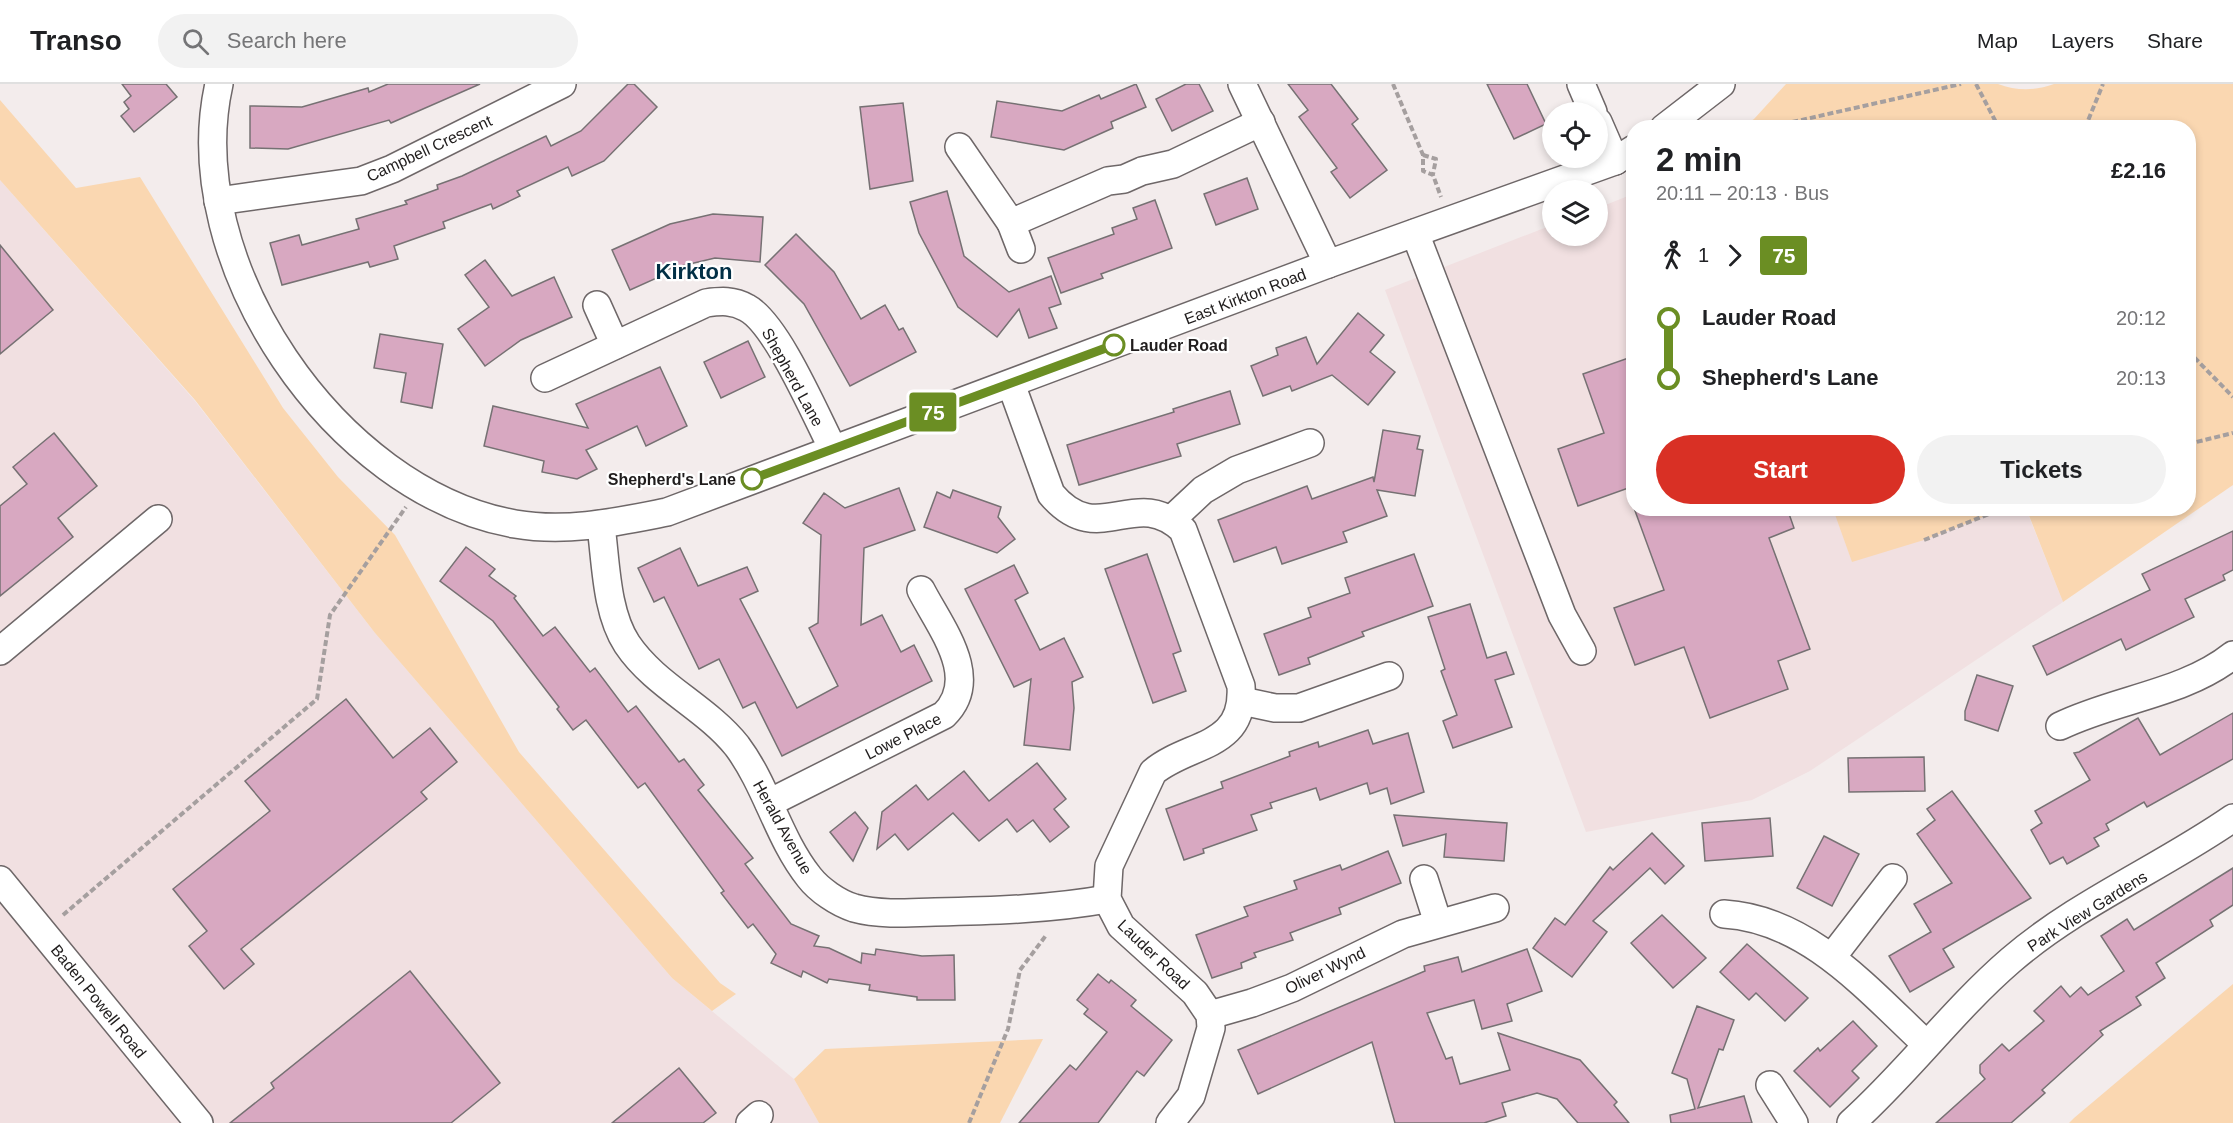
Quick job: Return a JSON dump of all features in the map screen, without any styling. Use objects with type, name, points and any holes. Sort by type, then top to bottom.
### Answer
[{"type":"street","name":"East Kirkton Road","points":[[219,84],[213,110],[212,150],[218,201],[245,287],[290,368],[327,415],[366,450],[421,487],[461,508],[514,524],[566,528],[601,525],[667,512],[833,448],[1011,384],[1624,155]]},
{"type":"street","name":"Campbell Crescent","points":[[218,201],[361,181],[392,169],[562,84]]},
{"type":"street","points":[[1242,84],[1328,264]]},
{"type":"street","points":[[1581,84],[1589,102]]},
{"type":"street","points":[[1674,120],[1721,84]]},
{"type":"street","points":[[1011,223],[1108,181],[1124,179],[1142,171],[1173,164],[1261,122]]},
{"type":"street","points":[[1608,135],[1624,155]]},
{"type":"street","points":[[959,147],[1011,223],[1021,249]]},
{"type":"street","points":[[1415,233],[1562,615],[1582,651]]},
{"type":"street","name":"Shepherd Lane","points":[[545,378],[706,303],[729,301],[749,309],[775,338],[833,448]]},
{"type":"street","points":[[597,305],[615,345]]},
{"type":"street","points":[[1011,384],[1051,494],[1061,506],[1075,515],[1092,519],[1108,519],[1141,511],[1172,519],[1183,530],[1190,542],[1241,686],[1242,701],[1234,723],[1222,737],[1163,763],[1153,772],[1109,866],[1107,899]]},
{"type":"street","points":[[1172,519],[1203,490],[1237,470],[1310,443]]},
{"type":"street","points":[[0,651],[158,519]]},
{"type":"street","name":"Herald Avenue","points":[[601,525],[611,597],[618,625],[626,643],[639,659],[715,723],[736,746],[769,804],[793,853],[810,879],[828,894],[853,908],[905,913],[1070,905],[1107,899]]},
{"type":"street","name":"Lowe Place","points":[[769,804],[944,715],[954,706],[961,678],[959,664],[921,590]]},
{"type":"street","points":[[2060,726],[2085,714],[2161,690],[2231,662]]},
{"type":"street","points":[[1242,701],[1275,708],[1299,708],[1389,676]]},
{"type":"street","name":"Park View Gardens","points":[[1851,1123],[1887,1091],[1926,1044],[2011,960],[2053,929],[2233,818]]},
{"type":"street","points":[[1832,957],[1893,878]]},
{"type":"street","points":[[1424,879],[1438,923]]},
{"type":"street","name":"Baden Powell Road","points":[[0,880],[199,1123]]},
{"type":"street","name":"Lauder Road","points":[[1107,899],[1121,926],[1194,993],[1210,1015]]},
{"type":"street","name":"Oliver Wynd","points":[[1210,1015],[1292,988],[1377,944],[1438,923],[1496,908]]},
{"type":"street","points":[[1724,914],[1746,915],[1771,921],[1832,957],[1926,1044]]},
{"type":"street","points":[[1170,1123],[1191,1096],[1211,1028],[1210,1015]]},
{"type":"street","points":[[1770,1085],[1794,1123]]},
{"type":"path","points":[[1394,84],[1423,155],[1423,171],[1433,175]]},
{"type":"path","points":[[1801,120],[1961,84]]},
{"type":"path","points":[[1976,84],[1995,120]]},
{"type":"path","points":[[2088,120],[2103,84]]},
{"type":"path","points":[[1423,155],[1436,159],[1433,175],[1450,220]]},
{"type":"path","points":[[2196,359],[2233,397]]},
{"type":"path","points":[[2196,442],[2233,433]]},
{"type":"path","points":[[43,932],[317,699],[330,615],[421,487]]},
{"type":"path","points":[[1924,540],[1984,516]]},
{"type":"path","points":[[969,1123],[1008,1029],[1020,970],[1070,905]]},
{"type":"shaded area","points":[[1786,84],[1998,84],[2026,89],[2054,84],[2233,84],[2233,485],[2196,510],[2196,120],[1752,120]]},
{"type":"shaded area","points":[[0,100],[76,188],[140,177],[283,408],[338,477],[395,535],[519,752],[720,983],[736,994],[712,1011],[672,978],[375,633],[195,400],[0,180]]},
{"type":"shaded area","points":[[0,180],[195,401],[375,633],[672,978],[794,1079],[819,1123],[0,1123]]},
{"type":"shaded area","points":[[1626,197],[1626,516],[2029,516],[2063,602],[1810,771],[1752,800],[1586,832],[1385,290],[1542,229],[1542,246],[1608,246],[1608,204]]},
{"type":"shaded area","points":[[1836,516],[1986,516],[1924,540],[1852,562]]},
{"type":"shaded area","points":[[2029,516],[2188,516],[2063,602]]},
{"type":"shaded area","points":[[2233,984],[2233,1123],[2069,1123],[2074,1118]]},
{"type":"shaded area","points":[[1043,1039],[1000,1123],[819,1123],[794,1079],[825,1049]]},
{"type":"building","points":[[122,84],[166,84],[177,97],[134,132],[121,116],[129,109],[124,102],[131,96]]},
{"type":"building","points":[[388,84],[480,84],[391,123],[389,120],[288,149],[250,148],[250,106],[302,107],[368,88],[369,92]]},
{"type":"building","points":[[628,84],[634,84],[657,107],[604,161],[572,176],[568,167],[517,191],[520,196],[493,209],[491,204],[443,222],[445,228],[394,246],[398,259],[370,267],[368,262],[282,285],[270,243],[299,235],[302,245],[359,229],[356,219],[407,204],[405,201],[438,189],[437,185],[462,176],[546,136],[551,146],[581,131]]},
{"type":"building","points":[[1136,84],[1146,107],[1111,122],[1113,128],[1064,150],[991,137],[997,101],[1062,111],[1099,95],[1101,99]]},
{"type":"building","points":[[1186,84],[1199,84],[1213,111],[1172,131],[1156,99]]},
{"type":"building","points":[[1288,84],[1331,84],[1358,119],[1352,124],[1387,170],[1350,198],[1331,172],[1337,168],[1299,117],[1308,110]]},
{"type":"building","points":[[1487,84],[1527,84],[1542,116],[1542,126],[1514,139]]},
{"type":"building","points":[[903,103],[913,181],[870,189],[860,107]]},
{"type":"building","points":[[1247,178],[1258,209],[1216,225],[1204,194]]},
{"type":"building","points":[[947,191],[964,256],[1009,292],[1051,276],[1061,304],[1049,308],[1057,328],[1029,338],[1019,309],[997,337],[958,307],[919,233],[910,202]]},
{"type":"building","points":[[1155,200],[1172,248],[1101,274],[1103,278],[1061,293],[1048,258],[1114,234],[1112,228],[1137,219],[1133,208]]},
{"type":"building","points":[[713,214],[763,217],[760,262],[715,258],[656,272],[659,277],[630,290],[612,250],[670,224]]},
{"type":"building","points":[[796,234],[834,272],[861,319],[885,305],[899,330],[903,328],[916,352],[850,386],[804,304],[765,265]]},
{"type":"building","points":[[0,245],[53,310],[0,354]]},
{"type":"building","points":[[485,260],[512,296],[554,277],[572,317],[521,340],[485,366],[458,329],[489,307],[465,275]]},
{"type":"building","points":[[1358,313],[1384,335],[1370,352],[1395,372],[1368,405],[1332,375],[1292,391],[1290,386],[1263,396],[1251,366],[1278,355],[1276,348],[1306,337],[1317,364]]},
{"type":"building","points":[[380,334],[443,344],[432,408],[401,402],[406,373],[374,368]]},
{"type":"building","points":[[748,341],[765,377],[721,398],[704,362]]},
{"type":"building","points":[[1626,359],[1626,489],[1578,506],[1558,449],[1604,433],[1583,374]]},
{"type":"building","points":[[660,367],[687,426],[646,446],[637,426],[586,450],[597,469],[577,479],[542,472],[544,461],[484,446],[493,406],[588,428],[576,404]]},
{"type":"building","points":[[1230,391],[1240,424],[1177,444],[1181,456],[1079,485],[1067,445],[1174,412],[1173,409]]},
{"type":"building","points":[[1383,430],[1420,436],[1417,449],[1423,450],[1415,496],[1377,490],[1387,516],[1343,532],[1347,542],[1282,564],[1276,547],[1234,562],[1218,520],[1307,486],[1312,499],[1373,477],[1374,482]]},
{"type":"building","points":[[54,433],[97,486],[58,518],[73,537],[0,596],[0,506],[27,484],[13,467]]},
{"type":"building","points":[[899,488],[915,530],[864,548],[861,625],[882,615],[901,652],[914,645],[932,681],[782,756],[755,702],[743,708],[719,659],[699,669],[664,597],[654,602],[638,568],[680,548],[698,586],[747,567],[758,591],[740,599],[797,708],[838,686],[809,628],[818,623],[821,535],[803,523],[824,493],[845,508]]},
{"type":"building","points":[[953,490],[1001,507],[998,517],[1015,539],[997,553],[924,527],[937,492],[950,498]]},
{"type":"building","points":[[1637,516],[1790,516],[1794,528],[1769,538],[1810,649],[1778,661],[1788,689],[1710,718],[1684,647],[1635,665],[1614,608],[1664,590]]},
{"type":"building","points":[[2233,531],[2233,570],[2223,575],[2225,580],[2185,599],[2194,617],[2126,650],[2121,639],[2047,675],[2033,646],[2150,590],[2142,574]]},
{"type":"building","points":[[466,547],[495,569],[489,576],[516,596],[514,598],[543,636],[555,627],[590,672],[595,668],[628,712],[636,706],[679,762],[684,759],[704,785],[698,790],[753,858],[745,864],[791,924],[819,936],[814,946],[829,948],[861,963],[862,953],[875,955],[876,949],[922,956],[954,955],[955,1000],[917,1000],[917,997],[869,990],[870,985],[829,979],[827,983],[803,971],[801,977],[771,963],[776,954],[753,924],[748,928],[721,893],[724,891],[645,783],[638,788],[586,720],[573,730],[557,709],[559,707],[493,621],[440,581]]},
{"type":"building","points":[[1147,554],[1181,651],[1173,654],[1186,691],[1153,703],[1105,569]]},
{"type":"building","points":[[1414,554],[1433,606],[1362,632],[1364,636],[1308,658],[1310,664],[1279,675],[1264,634],[1311,617],[1308,608],[1350,593],[1345,578]]},
{"type":"building","points":[[1014,565],[1028,593],[1015,600],[1040,650],[1064,638],[1083,677],[1072,682],[1074,708],[1070,750],[1024,745],[1031,679],[1014,687],[965,589]]},
{"type":"building","points":[[1470,604],[1487,658],[1506,652],[1514,674],[1495,680],[1512,727],[1453,748],[1443,721],[1457,715],[1441,671],[1445,669],[1428,617]]},
{"type":"building","points":[[1977,675],[2013,686],[1998,731],[1965,720],[1965,711]]},
{"type":"building","points":[[346,699],[393,758],[430,728],[457,762],[421,792],[427,799],[241,949],[254,964],[224,989],[189,946],[207,931],[173,889],[270,811],[245,781]]},
{"type":"building","points":[[2233,713],[2233,759],[2147,807],[2144,802],[2106,824],[2109,830],[2094,838],[2099,846],[2067,864],[2063,857],[2050,864],[2031,830],[2042,823],[2035,811],[2090,780],[2074,753],[2138,718],[2160,755]]},
{"type":"building","points":[[1368,730],[1373,744],[1408,733],[1424,792],[1391,804],[1387,788],[1370,794],[1367,783],[1320,800],[1316,788],[1270,803],[1272,808],[1251,815],[1257,830],[1203,849],[1204,853],[1184,860],[1166,809],[1223,788],[1221,782],[1290,756],[1289,752],[1318,742],[1319,747]]},
{"type":"building","points":[[1924,757],[1925,791],[1849,792],[1848,758]]},
{"type":"building","points":[[1037,763],[1066,799],[1054,809],[1069,827],[1050,842],[1033,820],[1017,832],[1007,819],[979,841],[953,813],[908,850],[895,834],[877,849],[882,812],[916,785],[928,800],[964,771],[989,801]]},
{"type":"building","points":[[1952,791],[2031,898],[1943,949],[1954,967],[1910,992],[1889,956],[1931,932],[1914,904],[1952,883],[1917,834],[1935,820],[1927,809]]},
{"type":"building","points":[[855,812],[868,828],[853,861],[830,832]]},
{"type":"building","points":[[1394,815],[1507,823],[1504,861],[1444,857],[1446,834],[1403,846]]},
{"type":"building","points":[[1770,818],[1773,856],[1705,861],[1702,823]]},
{"type":"building","points":[[1652,833],[1684,866],[1665,884],[1650,868],[1593,921],[1607,932],[1572,977],[1533,948],[1555,918],[1565,925],[1610,867],[1613,870]]},
{"type":"building","points":[[1824,836],[1859,854],[1832,906],[1797,888]]},
{"type":"building","points":[[1388,851],[1401,883],[1339,908],[1341,914],[1290,933],[1293,940],[1254,953],[1256,957],[1241,963],[1242,968],[1212,978],[1196,935],[1248,916],[1244,907],[1297,889],[1294,881],[1340,865],[1342,870]]},
{"type":"building","points":[[2233,868],[2233,905],[2210,920],[2213,926],[2156,963],[2165,978],[2136,997],[2141,1005],[2100,1031],[2103,1035],[2042,1090],[2045,1093],[2011,1123],[1936,1123],[1985,1079],[1980,1073],[1980,1065],[2002,1044],[2009,1051],[2044,1021],[2034,1011],[2061,986],[2070,997],[2081,987],[2088,995],[2124,971],[2101,936],[2127,919],[2134,930]]},
{"type":"building","points":[[1662,915],[1706,958],[1673,988],[1631,943]]},
{"type":"building","points":[[1747,944],[1808,998],[1785,1021],[1756,993],[1749,1000],[1720,972]]},
{"type":"building","points":[[1527,949],[1542,991],[1507,1004],[1512,1021],[1482,1029],[1474,1000],[1427,1013],[1446,1059],[1452,1057],[1460,1084],[1510,1070],[1498,1033],[1580,1060],[1617,1102],[1614,1105],[1629,1123],[1578,1123],[1557,1099],[1537,1093],[1502,1103],[1506,1116],[1484,1123],[1395,1123],[1372,1042],[1258,1094],[1238,1050],[1425,971],[1424,966],[1458,957],[1462,972]]},
{"type":"building","points":[[410,971],[500,1083],[451,1123],[230,1123],[274,1088],[271,1083]]},
{"type":"building","points":[[1098,974],[1109,983],[1111,980],[1136,1000],[1131,1006],[1172,1040],[1144,1076],[1137,1071],[1098,1123],[1019,1123],[1070,1065],[1076,1070],[1107,1032],[1084,1014],[1088,1009],[1077,1000]]},
{"type":"building","points":[[1697,1006],[1734,1020],[1723,1050],[1719,1049],[1698,1108],[1744,1096],[1752,1123],[1671,1123],[1670,1115],[1695,1109],[1687,1079],[1672,1073]]},
{"type":"building","points":[[1853,1021],[1877,1046],[1852,1071],[1859,1078],[1830,1107],[1794,1071],[1818,1048],[1820,1051]]},
{"type":"building","points":[[679,1068],[716,1113],[703,1123],[612,1123]]},
{"type":"bus line","name":"75","points":[[752,479],[1114,345]]},
{"type":"place","name":"Lauder Road","points":[[1114,345]]},
{"type":"place","name":"Shepherd's Lane","points":[[752,479]]},
{"type":"district","name":"Kirkton","points":[[694,271]]}]
